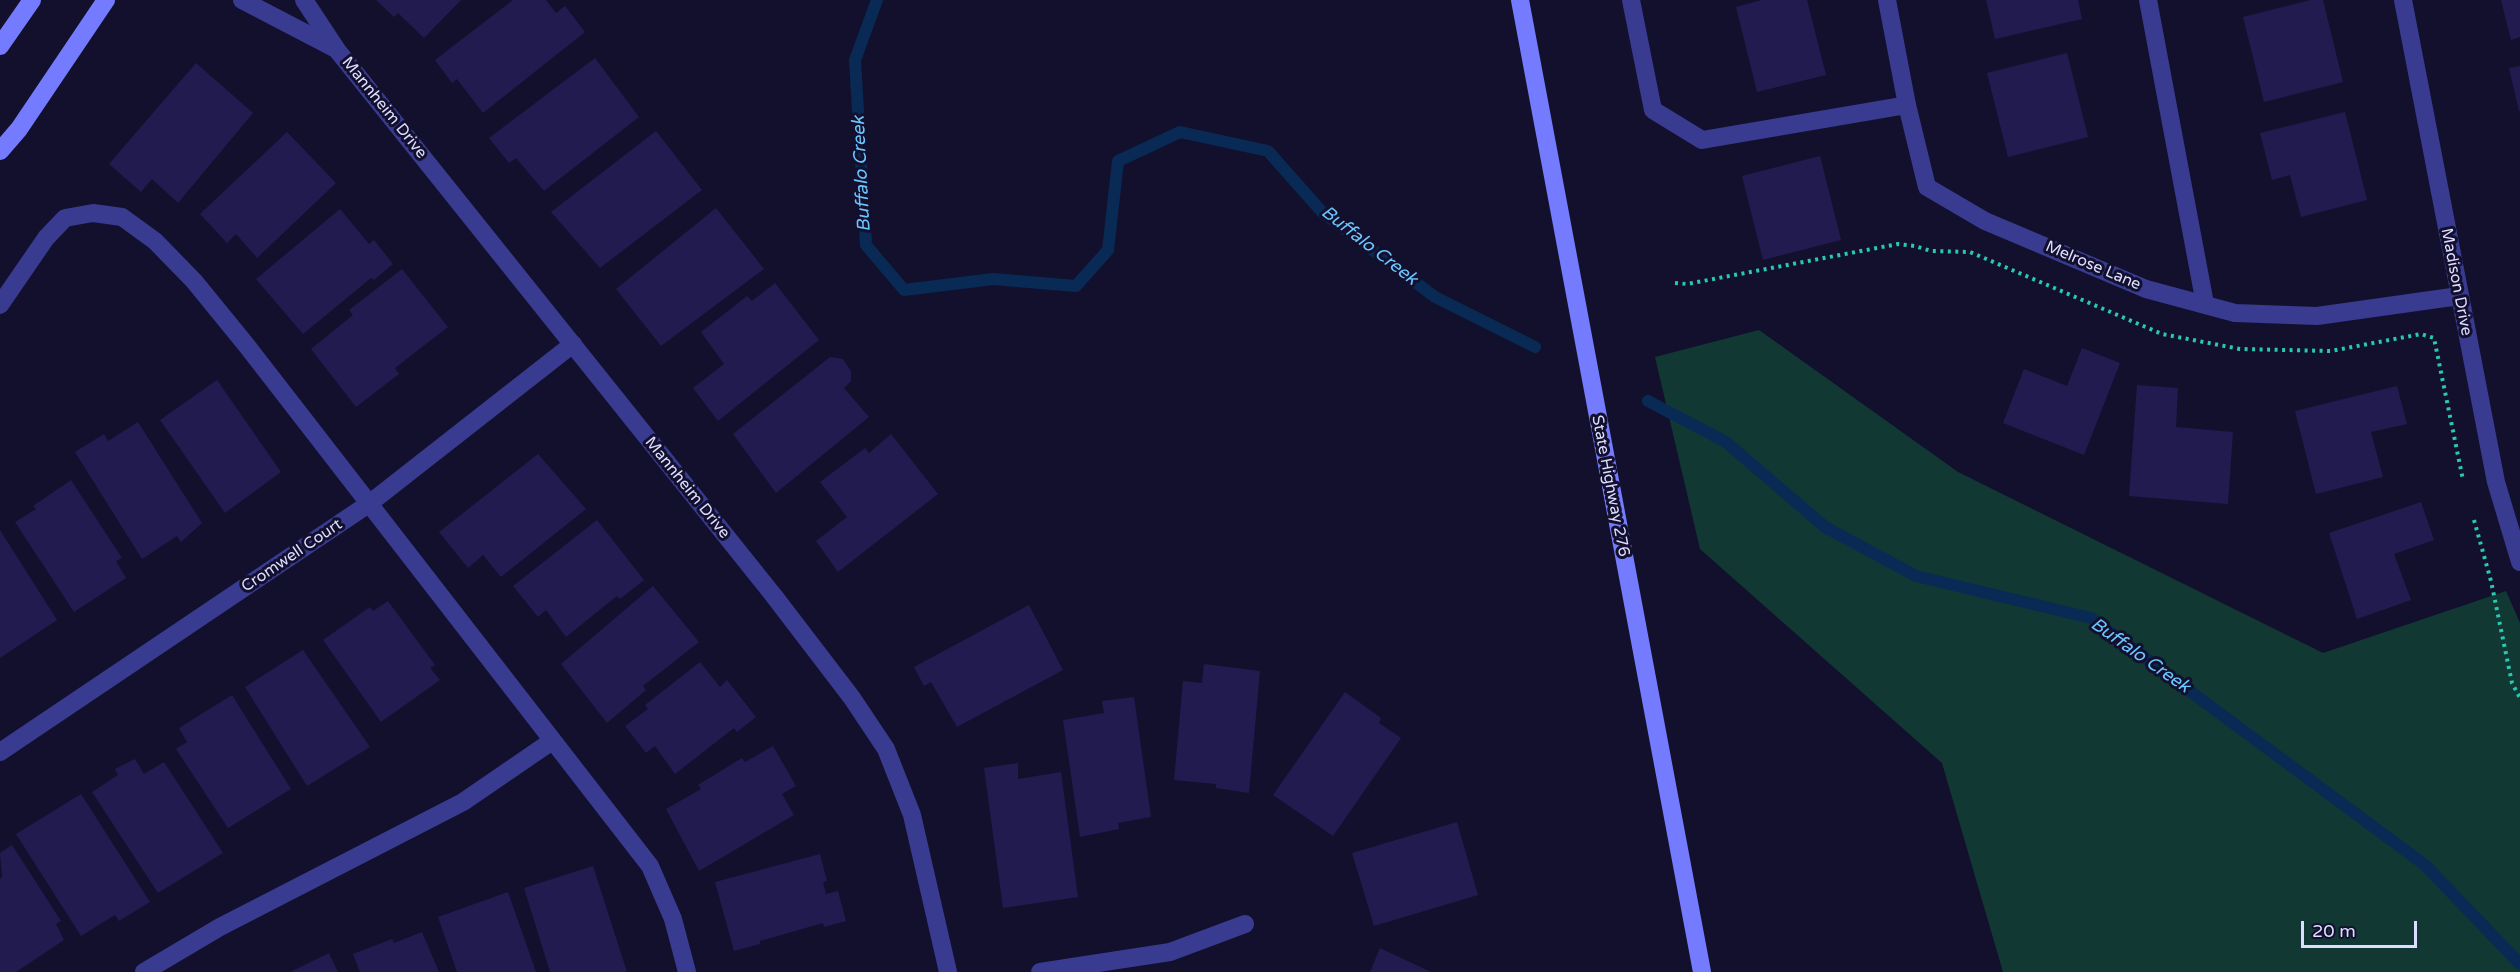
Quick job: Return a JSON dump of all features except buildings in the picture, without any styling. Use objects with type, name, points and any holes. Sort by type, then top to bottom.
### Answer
[{"type":"street","points":[[0,46],[32,0]]},
{"type":"street","points":[[0,152],[19,129],[106,0]]},
{"type":"street","name":"Mannheim Drive","points":[[242,0],[337,50]]},
{"type":"street","name":"Mannheim Drive","points":[[304,0],[337,50],[774,596],[852,698],[886,749],[912,815],[948,972]]},
{"type":"street","name":"State Highway 276","points":[[1520,0],[1702,972]]},
{"type":"street","points":[[1631,0],[1653,110],[1702,140],[1907,105]]},
{"type":"street","name":"Melrose Lane","points":[[1887,0],[1907,105],[1927,187],[1985,220],[2136,284],[2235,314],[2317,316],[2459,296]]},
{"type":"street","points":[[2148,0],[2205,304]]},
{"type":"street","name":"Madison Drive","points":[[2403,0],[2496,482],[2520,562]]},
{"type":"street","points":[[0,305],[46,238],[65,218],[93,213],[122,217],[155,241],[194,281],[370,503],[650,866],[673,919],[687,972]]},
{"type":"street","name":"Cromwell Court","points":[[0,752],[370,503],[573,344]]},
{"type":"street","points":[[144,972],[220,927],[463,802],[552,741]]},
{"type":"street","points":[[1040,972],[1170,952],[1245,924]]},
{"type":"path","points":[[1675,283],[1687,284],[1898,244],[1916,246],[1930,251],[1970,252],[2162,334],[2240,349],[2331,351],[2421,333],[2434,338],[2457,456],[2466,490]]},
{"type":"path","points":[[2472,513],[2491,581],[2512,683],[2520,698]]},
{"type":"green space","points":[[1759,330],[1958,472],[2323,653],[2506,591],[2520,623],[2520,972],[2003,972],[1942,763],[1700,549],[1655,357]]},
{"type":"waterway","name":"Buffalo Creek","points":[[877,0],[855,60],[866,245],[904,290],[993,279],[1076,286],[1108,250],[1118,161],[1180,132],[1268,151],[1322,212],[1435,297],[1535,347]]},
{"type":"waterway","name":"Buffalo Creek","points":[[1648,401],[1726,442],[1825,527],[1916,576],[2091,618],[2425,865],[2520,964]]}]
